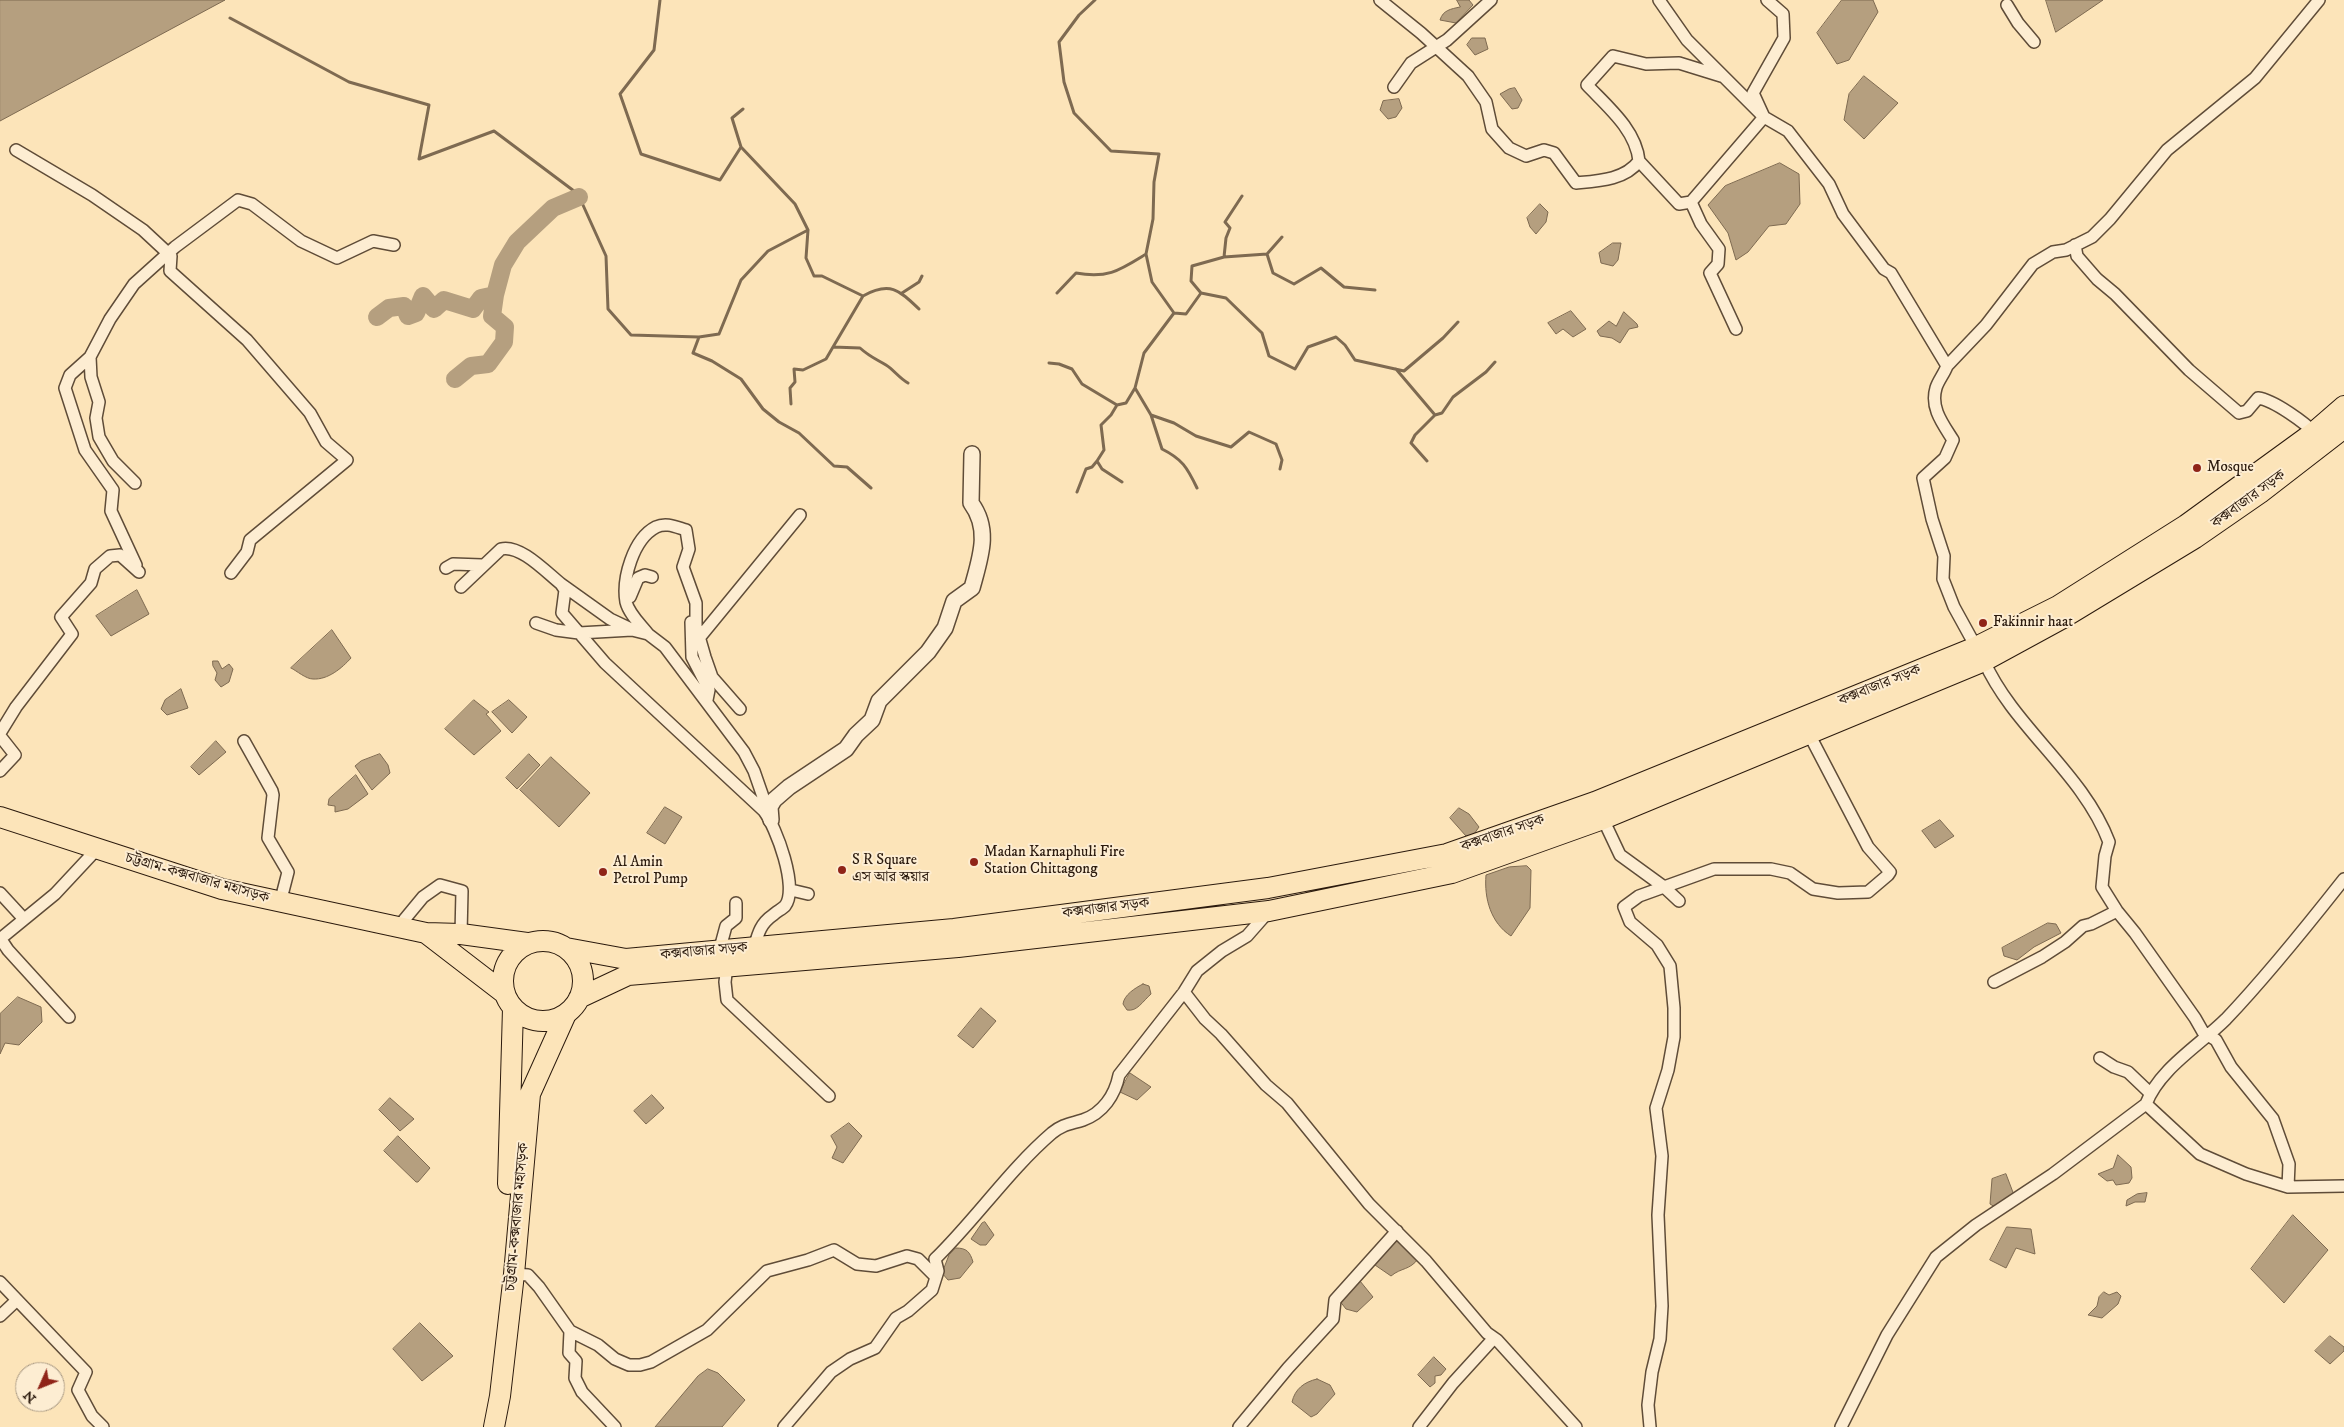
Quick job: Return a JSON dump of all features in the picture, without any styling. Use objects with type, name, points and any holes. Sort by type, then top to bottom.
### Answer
[{"type":"highway","name":"কক্সবাজার সড়ক","points":[[566,948],[626,960],[723,959],[958,947],[1269,911],[1452,873],[1604,819],[1809,734],[1980,654],[2063,618],[2195,538],[2320,438],[2344,406]]},
{"type":"highway","name":"কক্সবাজার সড়ক","points":[[2320,438],[2344,428]]},
{"type":"highway","name":"কক্সবাজার সড়ক","points":[[579,998],[628,975],[723,959],[754,948],[954,930],[1268,888],[1447,854],[1596,802],[1980,654]]},
{"type":"highway","name":"চট্টগ্রাম-কক্সবাজার মহাসড়ক","points":[[0,818],[222,889],[280,903],[400,926],[426,933],[461,934],[527,944]]},
{"type":"highway","name":"চট্টগ্রাম-কক্সবাজার মহাসড়ক","points":[[426,933],[508,1000],[511,1126],[504,1252],[488,1389],[480,1427]]},
{"type":"highway","points":[[535,941],[551,941],[566,948],[582,970],[583,980],[579,998],[566,1014],[557,1019],[538,1021],[520,1014],[508,1000],[503,973],[506,964],[518,948],[527,944],[535,941]]},
{"type":"highway","name":"চট্টগ্রাম-কক্সবাজার মহাসড়ক","points":[[494,1427],[500,1396],[514,1274],[530,1094],[566,1014]]},
{"type":"street","points":[[1380,0],[1437,47],[1468,76],[1486,102],[1492,129],[1509,148],[1526,156],[1544,150],[1554,153],[1576,184],[1604,181],[1632,171],[1639,161]]},
{"type":"street","points":[[1394,87],[1411,63],[1447,40],[1491,0]]},
{"type":"street","points":[[1659,0],[1687,40],[1721,76],[1764,116],[1788,131],[1829,184],[1843,214],[1884,268],[1891,273],[1947,366]]},
{"type":"street","points":[[1764,116],[1753,93],[1784,38],[1783,14],[1767,0]]},
{"type":"street","points":[[2288,1187],[2289,1164],[2273,1119],[2231,1067],[2216,1040],[2210,1034],[2203,1032],[2102,887],[2105,856],[2109,842],[2103,826],[2095,811],[2006,697],[1954,607],[1943,579],[1944,556],[1932,519],[1923,478],[1945,458],[1952,440],[1939,418],[1933,402],[1936,387],[1947,366],[1986,325],[2034,264],[2053,252],[2092,237],[2167,150],[2255,78],[2319,0]]},
{"type":"street","points":[[2007,2],[2018,23],[2034,42]]},
{"type":"street","points":[[1721,76],[1679,63],[1646,64],[1614,56],[1587,85],[1620,119],[1638,148],[1639,161],[1679,204],[1692,202],[1764,116]]},
{"type":"street","points":[[16,150],[92,195],[143,230],[168,253],[171,256],[170,270],[246,340],[310,413],[326,442],[347,460],[250,540],[248,552],[231,574]]},
{"type":"street","points":[[0,771],[15,755],[0,735],[21,700],[72,634],[61,617],[91,583],[95,569],[110,556],[120,555],[139,572],[110,511],[113,490],[85,450],[65,388],[70,375],[90,357],[110,319],[134,284],[168,253],[238,200],[252,204],[301,241],[337,258],[373,242],[394,245]]},
{"type":"street","points":[[1692,202],[1702,224],[1719,249],[1718,264],[1710,273],[1736,329]]},
{"type":"street","points":[[2075,245],[2077,256],[2097,279],[2115,294],[2189,370],[2239,413],[2247,411],[2258,398],[2264,399],[2320,438]]},
{"type":"street","points":[[90,357],[91,377],[99,402],[96,418],[99,437],[113,461],[135,483]]},
{"type":"street","points":[[771,820],[770,807],[774,800],[789,787],[846,749],[856,735],[872,720],[879,701],[928,652],[945,628],[954,601],[972,588],[984,536],[975,509],[971,503],[972,454]]},
{"type":"street","points":[[700,637],[800,515]]},
{"type":"street","points":[[740,709],[712,677],[696,626],[696,603],[683,566],[689,549],[686,530],[672,525],[656,527],[645,537],[627,566],[628,606],[648,634],[665,647],[707,700],[751,765],[786,864],[791,890],[785,907],[761,926],[754,948]]},
{"type":"street","points":[[461,587],[501,548],[516,549],[610,619],[632,630],[648,634]]},
{"type":"street","points":[[446,568],[453,564],[482,565]]},
{"type":"street","points":[[628,606],[638,578],[645,575],[652,577]]},
{"type":"street","points":[[686,575],[691,608],[692,657],[709,690],[707,700]]},
{"type":"street","points":[[561,584],[564,590],[562,613],[579,634],[605,662],[764,810],[771,820]]},
{"type":"street","points":[[536,623],[556,630],[579,634],[632,630]]},
{"type":"street","points":[[1650,1427],[1648,1405],[1652,1372],[1660,1339],[1662,1306],[1658,1215],[1662,1156],[1656,1108],[1668,1070],[1674,1037],[1674,1008],[1670,966],[1657,944],[1630,922],[1624,907],[1639,896],[1714,869],[1771,869],[1790,873],[1814,889],[1838,893],[1868,892],[1888,875],[1890,872],[1868,847],[1842,801],[1809,734]]},
{"type":"street","points":[[244,741],[273,795],[268,838],[288,872],[280,903]]},
{"type":"street","points":[[1604,819],[1620,855],[1664,887],[1679,901]]},
{"type":"street","points":[[69,1017],[8,950],[0,938],[55,894],[97,849]]},
{"type":"street","points":[[1840,1427],[1886,1335],[1936,1257],[1976,1225],[2053,1174],[2148,1099],[2167,1072],[2210,1034],[2313,918],[2344,879]]},
{"type":"street","points":[[400,926],[423,897],[440,885],[462,891],[461,934]]},
{"type":"street","points":[[791,890],[808,894]]},
{"type":"street","points":[[0,893],[24,919]]},
{"type":"street","points":[[736,903],[736,918],[726,926],[723,959],[727,1000],[829,1096]]},
{"type":"street","points":[[784,1427],[831,1372],[850,1358],[875,1348],[896,1318],[908,1311],[932,1290],[938,1271],[935,1259],[957,1238],[1023,1162],[1052,1133],[1066,1123],[1082,1121],[1098,1114],[1116,1091],[1119,1075],[1184,992],[1197,970],[1222,951],[1248,936],[1269,911]]},
{"type":"street","points":[[1994,982],[2042,957],[2065,942],[2083,926],[2117,911]]},
{"type":"street","points":[[1184,992],[1204,1019],[1221,1034],[1266,1085],[1287,1104],[1370,1204],[1426,1261],[1487,1333],[1494,1338],[1576,1427]]},
{"type":"street","points":[[2100,1058],[2114,1067],[2128,1072],[2148,1099],[2200,1154],[2246,1174],[2288,1187],[2344,1186]]},
{"type":"street","points":[[1239,1427],[1333,1318],[1335,1300],[1397,1231]]},
{"type":"street","points":[[514,1274],[528,1275],[570,1330],[598,1345],[615,1359],[629,1365],[651,1362],[707,1330],[767,1271],[808,1260],[834,1250],[857,1264],[876,1266],[907,1256],[918,1259],[936,1277]]},
{"type":"street","points":[[0,1282],[86,1372],[78,1390],[92,1416],[103,1427]]},
{"type":"street","points":[[0,1316],[17,1300]]},
{"type":"street","points":[[570,1330],[569,1353],[576,1361],[575,1378],[582,1392],[615,1427]]},
{"type":"street","points":[[1419,1427],[1442,1401],[1454,1382],[1494,1338]]},
{"type":"shaded area","points":[[0,0],[225,0],[0,121]]},
{"type":"shaded area","points":[[1457,0],[1469,0],[1473,5],[1456,23],[1440,20],[1445,12],[1460,7]]},
{"type":"shaded area","points":[[1842,0],[1873,0],[1878,12],[1849,60],[1837,64],[1817,33]]},
{"type":"shaded area","points":[[2046,0],[2103,0],[2056,32]]},
{"type":"shaded area","points":[[1472,38],[1485,38],[1488,49],[1475,55],[1467,45]]},
{"type":"shaded area","points":[[1864,76],[1898,103],[1864,139],[1844,120],[1849,94]]},
{"type":"shaded area","points":[[1515,88],[1522,100],[1518,108],[1512,109],[1500,94]]},
{"type":"shaded area","points":[[1399,99],[1402,108],[1396,117],[1388,119],[1380,110],[1383,101]]},
{"type":"shaded area","points":[[1780,163],[1799,174],[1800,204],[1786,224],[1769,226],[1748,252],[1736,260],[1728,233],[1708,205],[1725,186]]},
{"type":"shaded area","points":[[1540,204],[1548,212],[1546,222],[1536,234],[1530,227],[1527,218]]},
{"type":"shaded area","points":[[1613,243],[1621,243],[1618,260],[1613,266],[1601,263],[1599,253]]},
{"type":"shaded area","points":[[1571,311],[1586,329],[1573,337],[1563,329],[1556,334],[1548,323]]},
{"type":"shaded area","points":[[1624,312],[1638,327],[1629,329],[1620,343],[1612,338],[1600,336],[1597,331],[1609,321],[1616,326]]},
{"type":"shaded area","points":[[137,590],[149,614],[111,636],[96,616]]},
{"type":"shaded area","points":[[332,630],[351,658],[343,666],[334,673],[319,679],[307,678],[291,668]]},
{"type":"shaded area","points":[[213,661],[218,661],[222,669],[229,664],[233,669],[229,682],[221,687],[215,680],[217,673],[213,666]]},
{"type":"shaded area","points":[[181,689],[188,708],[167,715],[161,709],[165,700]]},
{"type":"shaded area","points":[[474,700],[489,712],[486,714],[501,731],[474,755],[445,729]]},
{"type":"shaded area","points":[[509,700],[527,717],[512,733],[492,712]]},
{"type":"shaded area","points":[[216,741],[226,752],[199,775],[191,767]]},
{"type":"shaded area","points":[[380,754],[388,765],[390,773],[372,790],[355,766],[361,761]]},
{"type":"shaded area","points":[[529,754],[540,765],[517,789],[506,778]]},
{"type":"shaded area","points":[[551,757],[590,793],[559,827],[520,790]]},
{"type":"shaded area","points":[[356,775],[368,794],[348,809],[335,812],[335,806],[328,805],[329,799]]},
{"type":"shaded area","points":[[665,807],[682,817],[665,844],[647,833]]},
{"type":"shaded area","points":[[1459,808],[1469,814],[1479,827],[1472,837],[1466,836],[1450,818]]},
{"type":"shaded area","points":[[1940,820],[1954,836],[1935,848],[1922,831]]},
{"type":"shaded area","points":[[1527,866],[1531,870],[1530,908],[1511,936],[1498,924],[1490,910],[1486,893],[1486,875],[1509,867]]},
{"type":"shaded area","points":[[2048,923],[2056,924],[2061,933],[2034,947],[2017,960],[2004,956],[2002,948]]},
{"type":"shaded area","points":[[1143,984],[1149,986],[1151,994],[1137,1008],[1127,1010],[1123,1004],[1125,998]]},
{"type":"shaded area","points":[[18,997],[41,1007],[42,1022],[19,1045],[5,1043],[0,1054],[0,1014]]},
{"type":"shaded area","points":[[981,1008],[996,1021],[973,1048],[958,1036]]},
{"type":"shaded area","points":[[1130,1073],[1151,1087],[1137,1100],[1120,1092]]},
{"type":"shaded area","points":[[652,1095],[664,1108],[646,1124],[634,1111]]},
{"type":"shaded area","points":[[390,1098],[414,1119],[400,1131],[379,1110]]},
{"type":"shaded area","points":[[849,1123],[862,1136],[843,1163],[832,1158],[837,1147],[831,1136]]},
{"type":"shaded area","points":[[398,1136],[430,1168],[418,1182],[384,1151]]},
{"type":"shaded area","points":[[2118,1155],[2131,1167],[2132,1178],[2129,1183],[2116,1185],[2113,1180],[2107,1181],[2098,1174],[2113,1168]]},
{"type":"shaded area","points":[[2006,1174],[2014,1195],[1995,1207],[1990,1204],[1992,1179]]},
{"type":"shaded area","points":[[2147,1193],[2145,1202],[2135,1202],[2126,1206],[2127,1200],[2137,1194]]},
{"type":"shaded area","points":[[2293,1215],[2328,1250],[2284,1303],[2251,1269]]},
{"type":"shaded area","points":[[985,1222],[994,1235],[986,1245],[980,1245],[971,1239],[982,1223]]},
{"type":"shaded area","points":[[2007,1227],[2031,1229],[2035,1254],[2016,1248],[2006,1268],[1990,1260]]},
{"type":"shaded area","points":[[1399,1239],[1419,1258],[1409,1267],[1391,1276],[1375,1265],[1389,1245]]},
{"type":"shaded area","points":[[956,1248],[968,1251],[973,1262],[960,1278],[948,1280],[942,1273],[949,1255]]},
{"type":"shaded area","points":[[1360,1281],[1373,1297],[1357,1312],[1346,1309],[1339,1300]]},
{"type":"shaded area","points":[[2104,1292],[2109,1295],[2117,1292],[2121,1296],[2118,1304],[2102,1318],[2088,1315],[2097,1306],[2099,1297]]},
{"type":"shaded area","points":[[420,1323],[453,1356],[422,1381],[393,1349]]},
{"type":"shaded area","points":[[2330,1336],[2344,1347],[2344,1351],[2330,1364],[2315,1351]]},
{"type":"shaded area","points":[[1434,1357],[1446,1369],[1441,1375],[1435,1376],[1435,1383],[1430,1387],[1418,1375]]},
{"type":"shaded area","points":[[708,1369],[718,1373],[745,1400],[722,1427],[655,1427],[698,1376]]},
{"type":"shaded area","points":[[1317,1379],[1330,1385],[1335,1394],[1317,1414],[1311,1417],[1292,1402],[1295,1393],[1301,1387]]},
{"type":"waterway","points":[[660,0],[654,50],[620,94],[641,154],[720,180],[741,147],[795,204],[808,230],[806,258],[814,276],[822,276],[863,296],[833,347],[860,348],[889,367],[908,383]]},
{"type":"waterway","points":[[1049,363],[1059,364],[1072,369],[1082,384],[1117,405],[1126,403],[1135,388],[1144,353],[1174,313],[1152,282],[1146,254],[1153,219],[1154,182],[1159,154],[1111,151],[1074,113],[1064,82],[1059,42],[1079,15],[1095,0]]},
{"type":"waterway","points":[[230,18],[349,82],[429,105],[419,159],[494,131],[578,194],[606,256],[608,309],[631,335],[699,337],[719,334],[741,280],[768,251],[808,230]]},
{"type":"waterway","points":[[741,147],[732,118],[743,109]]},
{"type":"waterway","points":[[1224,257],[1226,238],[1230,228],[1225,222],[1242,196]]},
{"type":"waterway","points":[[377,317],[389,308],[404,306],[408,316],[416,313],[423,296],[434,309],[444,300],[473,309],[481,298],[495,295],[503,265],[517,242],[553,208],[579,197]]},
{"type":"waterway","points":[[1174,313],[1186,314],[1201,293],[1191,281],[1192,266],[1224,257],[1267,254],[1282,237]]},
{"type":"waterway","points":[[1057,293],[1076,273],[1097,275],[1113,272],[1129,265],[1146,254]]},
{"type":"waterway","points":[[1267,254],[1273,273],[1294,284],[1321,268],[1344,287],[1375,290]]},
{"type":"waterway","points":[[902,293],[919,282],[922,276]]},
{"type":"waterway","points":[[863,296],[880,289],[894,290],[906,297],[919,309]]},
{"type":"waterway","points":[[1201,293],[1226,298],[1262,333],[1269,356],[1295,369],[1308,347],[1336,337],[1345,345],[1355,360],[1404,371]]},
{"type":"waterway","points":[[455,379],[471,366],[488,364],[504,342],[505,327],[492,316],[495,295]]},
{"type":"waterway","points":[[1404,371],[1443,338],[1458,322]]},
{"type":"waterway","points":[[699,337],[693,353],[712,361],[741,379],[763,409],[779,422],[799,433],[834,466],[847,467],[871,488]]},
{"type":"waterway","points":[[791,404],[790,388],[795,382],[794,369],[803,370],[826,359],[833,347]]},
{"type":"waterway","points":[[1435,415],[1442,413],[1453,397],[1486,372],[1495,362]]},
{"type":"waterway","points":[[1396,369],[1435,415],[1415,435],[1411,443],[1427,461]]},
{"type":"waterway","points":[[1135,388],[1151,415],[1162,449],[1183,464],[1197,488]]},
{"type":"waterway","points":[[1117,405],[1111,415],[1101,425],[1104,450],[1097,461],[1102,469],[1122,482]]},
{"type":"waterway","points":[[1151,415],[1174,423],[1196,436],[1231,447],[1249,432],[1276,444],[1282,460],[1280,469]]},
{"type":"waterway","points":[[1077,492],[1086,469],[1092,467],[1097,461]]},
{"type":"place","name":"Mosque","points":[[2197,468]]},
{"type":"place","name":"Fakinnir haat","points":[[1983,623]]},
{"type":"place","name":"Madan Karnaphuli Fire Station Chittagong","points":[[974,862]]},
{"type":"place","name":"S R Square এস আর স্কয়ার","points":[[842,870]]},
{"type":"place","name":"Al Amin Petrol Pump","points":[[603,872]]}]
